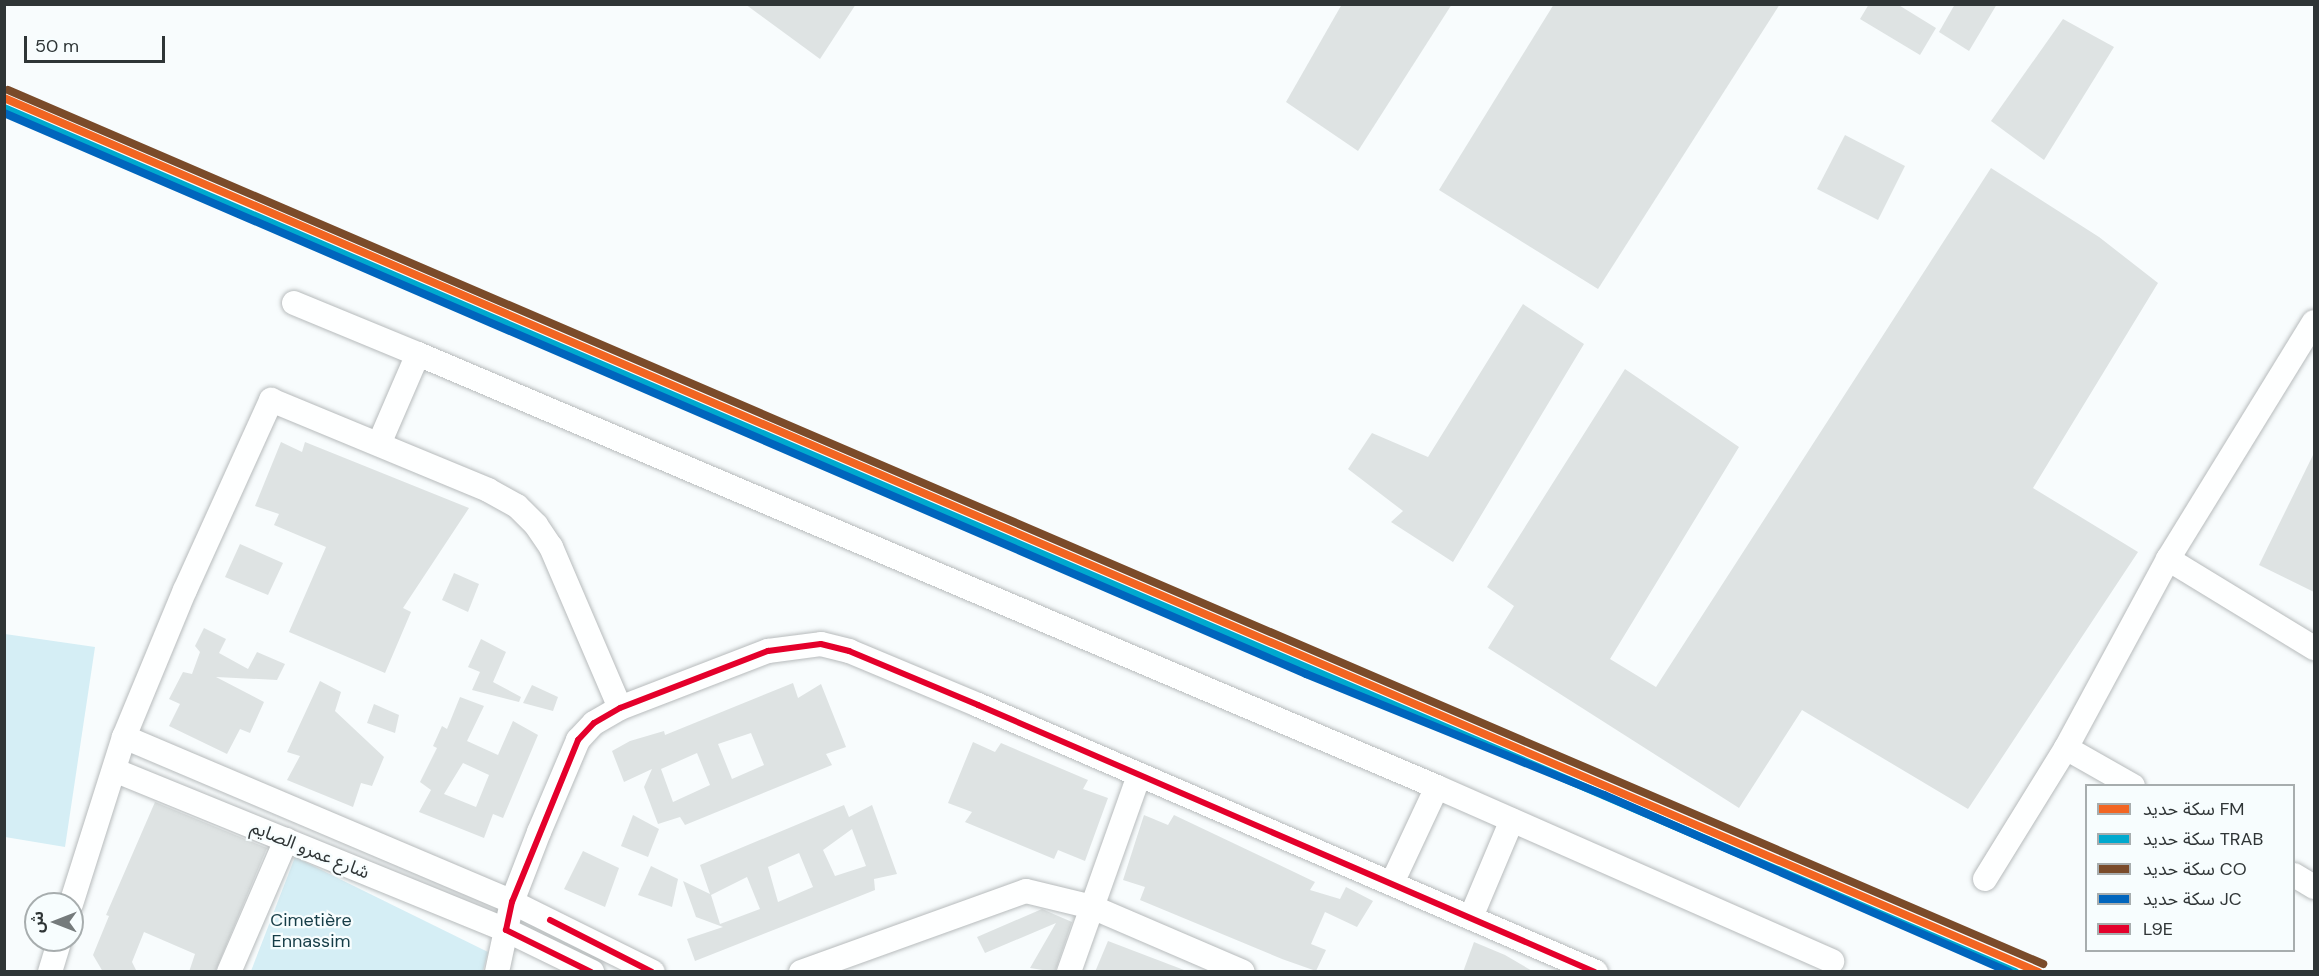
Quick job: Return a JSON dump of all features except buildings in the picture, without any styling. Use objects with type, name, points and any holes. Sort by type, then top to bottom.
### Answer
[{"type":"street","points":[[294,303],[1437,787],[1832,961]]},
{"type":"street","points":[[1985,879],[2066,747],[2168,559],[2314,322]]},
{"type":"street","points":[[379,444],[418,354]]},
{"type":"street","points":[[75,892],[124,737],[266,404],[276,400],[488,490],[517,506],[536,525],[551,547],[621,708]]},
{"type":"street","points":[[2168,559],[2314,648]]},
{"type":"street","points":[[497,972],[513,902],[578,740],[594,723],[621,708],[768,651],[821,644],[849,651],[1596,972]]},
{"type":"street","name":"شارع عمرو الصايم","points":[[124,737],[513,902],[654,972]]},
{"type":"street","points":[[2066,747],[2130,784]]},
{"type":"street","name":"شارع عمرو الصايم","points":[[114,770],[506,930],[592,972]]},
{"type":"street","points":[[1069,972],[1138,775]]},
{"type":"street","points":[[1392,883],[1437,787]]},
{"type":"street","points":[[1471,917],[1512,820]]},
{"type":"street","points":[[229,972],[285,840]]},
{"type":"street","points":[[2295,876],[2314,886]]},
{"type":"street","points":[[801,972],[1017,892],[1038,892],[1092,907],[1243,972]]},
{"type":"street","points":[[51,972],[57,952]]},
{"type":"green space","points":[[5,634],[95,647],[65,847],[5,837]]},
{"type":"green space","name":"Cimetière Ennassim","points":[[295,857],[488,952],[483,971],[251,971]]},
{"type":"rail line","name":"CO","points":[[8,90],[2043,964]]},
{"type":"rail line","name":"FM","points":[[4,98],[2038,972]]},
{"type":"rail line","name":"TRAB","points":[[4,108],[2015,972]]},
{"type":"rail line","name":"JC","points":[[4,113],[1306,674],[1604,795],[2009,972]]},
{"type":"transit line","name":"L9E","points":[[591,972],[506,930],[512,902],[578,740],[594,723],[620,708],[768,651],[821,644],[849,651],[978,705],[1595,972]]},
{"type":"transit line","name":"L9E","points":[[550,920],[652,972]]}]
